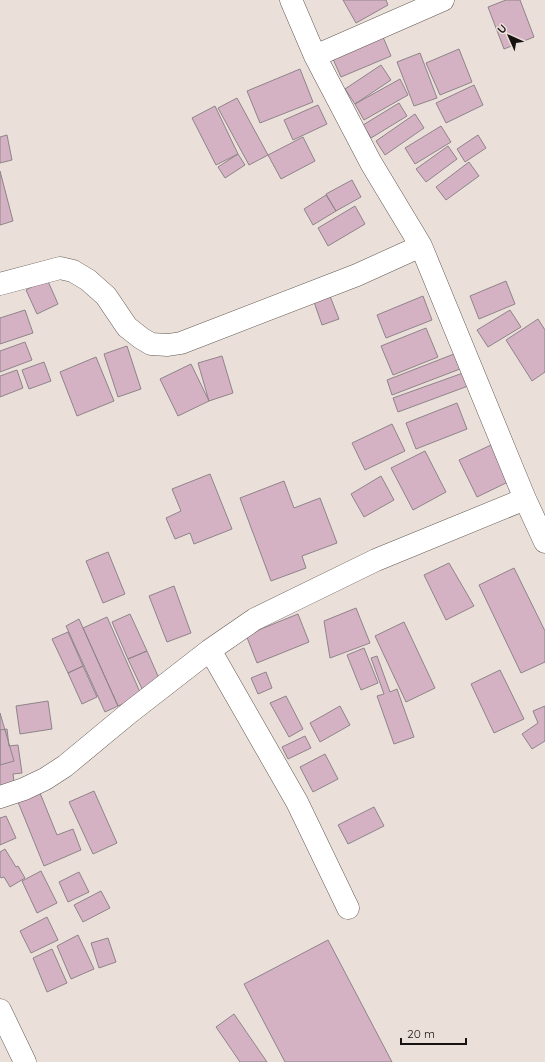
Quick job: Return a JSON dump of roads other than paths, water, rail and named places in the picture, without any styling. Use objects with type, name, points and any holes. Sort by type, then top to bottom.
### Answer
[{"type":"street","points":[[291,0],[315,56],[371,163],[421,246],[525,499],[545,542]]},
{"type":"street","points":[[315,56],[443,0]]},
{"type":"street","points":[[0,284],[60,268],[73,271],[88,280],[106,296],[128,327],[141,338],[151,344],[181,344],[357,274],[421,246]]},
{"type":"street","points":[[0,797],[24,789],[45,779],[65,766],[129,713],[210,650],[255,619],[369,564],[525,499]]},
{"type":"street","points":[[210,650],[297,802],[348,908]]},
{"type":"street","points":[[0,1010],[5,1034],[25,1062]]}]
